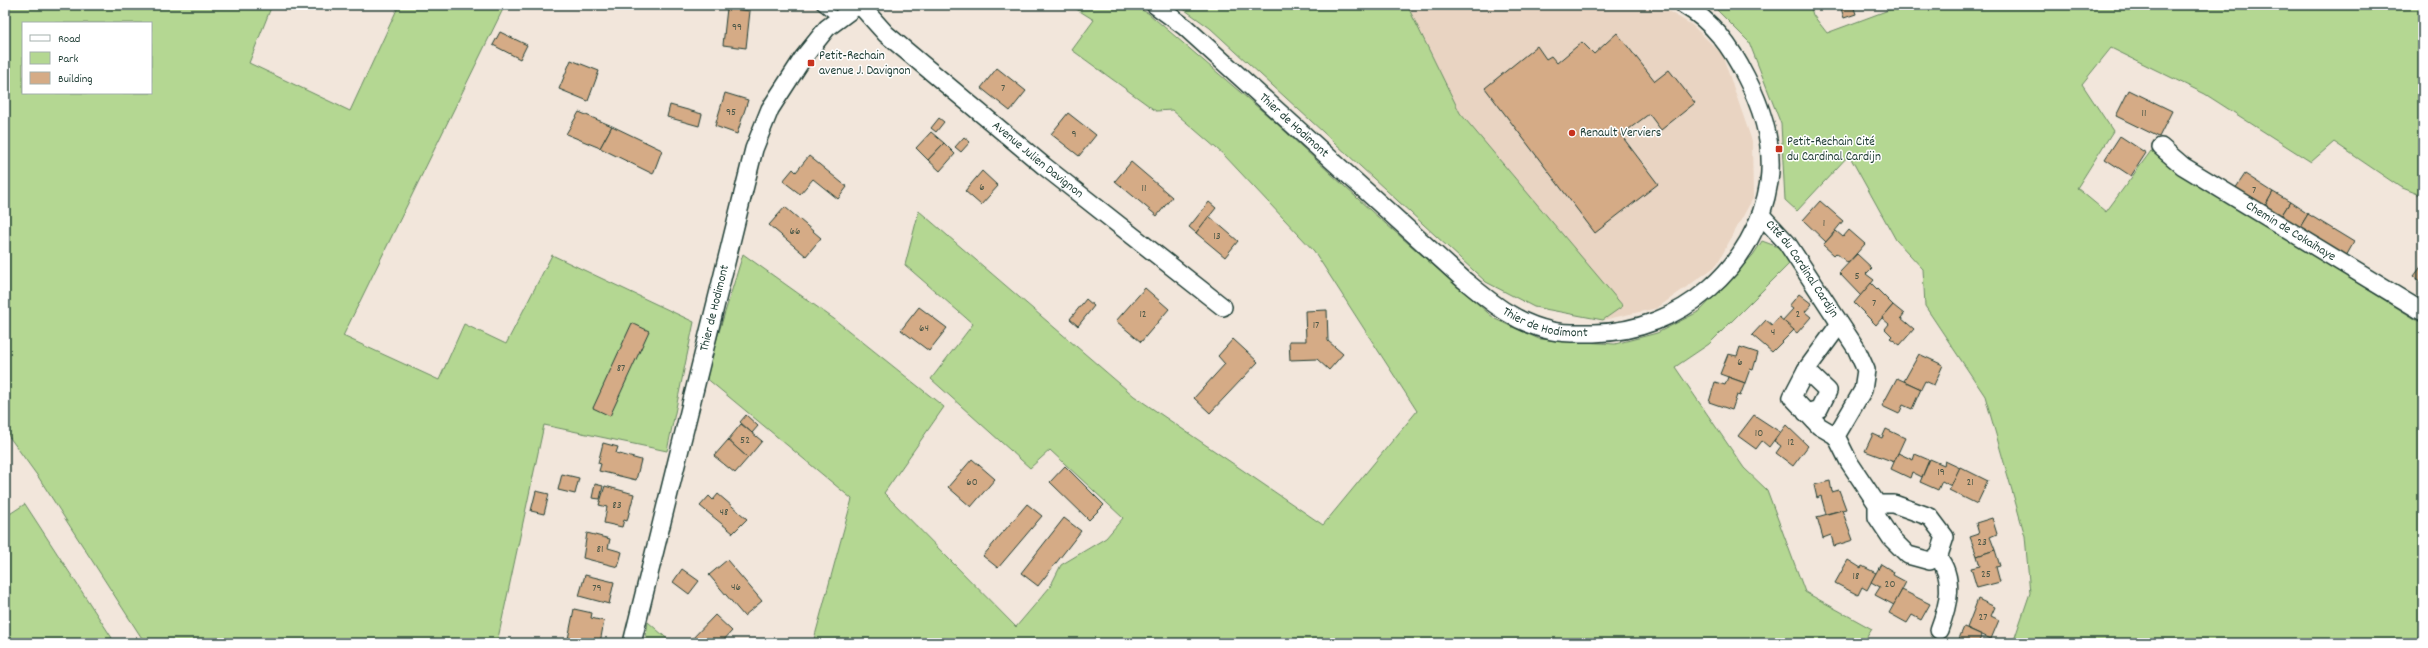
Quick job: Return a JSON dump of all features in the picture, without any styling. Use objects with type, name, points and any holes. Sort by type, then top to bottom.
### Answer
[{"type":"street","name":"Thier de Hodimont","points":[[632,643],[754,149],[770,109],[784,84],[827,28],[859,5]]},
{"type":"street","name":"Avenue Julien Davignon","points":[[859,5],[886,34],[1044,166],[1223,307]]},
{"type":"street","name":"Thier de Hodimont","points":[[1155,5],[1185,27],[1475,289],[1504,312],[1552,331],[1616,332],[1656,322],[1685,308],[1717,283],[1742,254],[1761,214],[1769,181],[1769,150],[1763,119],[1751,86],[1725,41],[1684,5]]},
{"type":"street","name":"Chemin de Cokaihaye","points":[[2160,146],[2183,166],[2423,312]]},
{"type":"street","name":"Cité du Cardinal Cardijn","points":[[1761,214],[1787,243],[1839,325],[1856,348],[1866,370],[1863,390],[1836,436],[1819,426],[1792,397],[1806,370],[1839,325]]},
{"type":"street","points":[[1806,370],[1828,391],[1819,409],[1806,413]]},
{"type":"street","points":[[1836,436],[1849,462],[1876,504],[1877,516],[1891,538],[1908,554],[1930,561],[1937,556],[1945,537],[1930,517],[1894,504],[1876,504]]},
{"type":"street","points":[[1937,556],[1942,562],[1950,593],[1939,630]]},
{"type":"lane","points":[[821,5],[839,19]]},
{"type":"shaded area","points":[[1407,5],[1658,5],[1692,25],[1722,54],[1752,141],[1753,198],[1716,266],[1657,308],[1603,320],[1622,306],[1460,113]]},
{"type":"green space","points":[[5,5],[272,5],[249,63],[350,111],[399,5],[505,5],[343,336],[439,380],[464,324],[506,344],[552,255],[694,322],[667,451],[544,425],[497,643],[145,643],[39,478],[5,431]]},
{"type":"green space","points":[[1070,5],[1130,5],[1148,13],[1275,122],[1370,210],[1495,319],[1539,339],[1615,344],[1657,333],[1700,311],[1753,255],[1762,241],[1781,248],[1792,261],[1709,344],[1675,367],[1744,468],[1767,490],[1805,592],[1872,629],[1863,643],[813,643],[852,499],[705,377],[743,254],[834,319],[944,407],[884,493],[1016,627],[1050,587],[1061,565],[1106,538],[1123,518],[1050,450],[1030,468],[931,379],[973,324],[905,265],[919,211],[1134,396],[1323,525],[1417,411],[1314,251],[1224,155],[1172,110],[1156,111],[1072,50],[1094,20]]},
{"type":"green space","points":[[1178,5],[1407,5],[1460,113],[1623,306],[1603,320],[1534,307],[1486,282],[1210,28]]},
{"type":"green space","points":[[1712,5],[1810,5],[1813,15],[1827,33],[1902,5],[2423,5],[2423,196],[2400,187],[2334,142],[2311,162],[2205,94],[2111,48],[2082,84],[2113,131],[2077,188],[2106,212],[2151,151],[2250,216],[2423,324],[2423,643],[2013,643],[2030,593],[2025,536],[1985,396],[1925,306],[1923,269],[1896,240],[1849,155],[1797,211],[1785,200],[1781,124],[1749,42]]},
{"type":"green space","points":[[25,504],[112,638],[105,643],[5,643],[5,517]]},
{"type":"green space","points":[[648,622],[672,643],[645,643]]},
{"type":"building","points":[[1840,5],[1853,5],[1856,14],[1844,18]]},
{"type":"building","points":[[727,8],[750,11],[746,48],[723,45]]},
{"type":"building","points":[[500,32],[527,45],[520,59],[493,45]]},
{"type":"building","name":"Renault Verviers","points":[[1617,33],[1655,81],[1669,70],[1695,103],[1661,130],[1649,114],[1621,135],[1658,184],[1595,233],[1485,88],[1537,46],[1546,59],[1551,56],[1557,63],[1582,42],[1594,54]]},
{"type":"building","points":[[571,60],[599,71],[588,101],[559,89]]},
{"type":"building","points":[[997,68],[1026,91],[1010,111],[981,88]]},
{"type":"building","points":[[2129,90],[2172,111],[2159,137],[2116,116]]},
{"type":"building","points":[[725,93],[748,100],[737,134],[715,126]]},
{"type":"building","points":[[670,105],[702,114],[699,126],[667,117]]},
{"type":"building","points":[[579,112],[612,126],[600,148],[566,134]]},
{"type":"building","points":[[1068,113],[1096,135],[1079,156],[1051,134]]},
{"type":"building","points":[[939,118],[944,122],[936,132],[931,128]]},
{"type":"building","points":[[612,126],[662,150],[653,174],[600,148]]},
{"type":"building","points":[[931,132],[944,143],[928,160],[916,148]]},
{"type":"building","points":[[2120,136],[2146,153],[2131,176],[2105,159]]},
{"type":"building","points":[[964,137],[970,142],[961,152],[955,147]]},
{"type":"building","points":[[944,143],[955,154],[940,171],[928,160]]},
{"type":"building","points":[[809,156],[847,187],[838,199],[813,179],[800,194],[783,181],[793,169],[796,172]]},
{"type":"building","points":[[1131,162],[1172,197],[1157,216],[1115,181]]},
{"type":"building","points":[[982,171],[998,186],[981,205],[965,191]]},
{"type":"building","points":[[2245,174],[2273,192],[2264,208],[2235,189]]},
{"type":"building","points":[[2273,192],[2290,202],[2280,218],[2264,208]]},
{"type":"building","points":[[1820,201],[1843,221],[1826,242],[1803,220]]},
{"type":"building","points":[[1209,202],[1216,208],[1196,233],[1189,227]]},
{"type":"building","points":[[2290,202],[2308,214],[2299,229],[2280,218]]},
{"type":"building","points":[[785,207],[821,238],[806,256],[769,225]]},
{"type":"building","points":[[2308,214],[2354,242],[2345,258],[2299,229]]},
{"type":"building","points":[[1209,216],[1238,241],[1225,257],[1196,233]]},
{"type":"building","points":[[1849,230],[1865,244],[1848,263],[1836,253],[1834,255],[1823,245],[1836,231],[1843,237]]},
{"type":"building","points":[[1857,254],[1872,268],[1866,274],[1874,280],[1861,296],[1839,273]]},
{"type":"building","points":[[2423,264],[2423,283],[2414,276]]},
{"type":"building","points":[[1871,283],[1893,305],[1876,325],[1854,303]]},
{"type":"building","points":[[1145,288],[1169,309],[1141,342],[1116,321]]},
{"type":"building","points":[[1799,294],[1812,304],[1805,312],[1811,317],[1797,333],[1782,321],[1793,309],[1789,306]]},
{"type":"building","points":[[1086,299],[1094,306],[1078,326],[1070,319]]},
{"type":"building","points":[[1893,305],[1904,314],[1901,318],[1914,329],[1900,345],[1890,338],[1892,336],[1885,329],[1889,324],[1882,318]]},
{"type":"building","points":[[919,307],[947,328],[929,351],[901,330]]},
{"type":"building","points":[[1327,310],[1328,341],[1343,354],[1329,370],[1317,359],[1290,360],[1289,341],[1306,341],[1305,311]]},
{"type":"building","points":[[1779,317],[1794,330],[1772,352],[1752,335],[1766,320],[1772,325]]},
{"type":"building","points":[[632,323],[649,331],[610,416],[593,408]]},
{"type":"building","points":[[1233,339],[1258,362],[1210,413],[1194,398],[1225,364],[1218,356]]},
{"type":"building","points":[[1740,347],[1758,353],[1753,370],[1750,369],[1745,383],[1720,374],[1728,354],[1737,356]]},
{"type":"building","points":[[1919,354],[1943,365],[1934,385],[1925,381],[1921,389],[1904,381]]},
{"type":"building","points":[[1728,377],[1745,383],[1740,396],[1737,395],[1732,410],[1709,402],[1715,382],[1725,385]]},
{"type":"building","points":[[1897,378],[1921,389],[1912,409],[1903,405],[1899,414],[1882,406]]},
{"type":"building","points":[[746,415],[758,426],[752,433],[740,422]]},
{"type":"building","points":[[1754,415],[1780,432],[1769,447],[1762,441],[1756,449],[1738,436]]},
{"type":"building","points":[[741,424],[762,441],[748,458],[728,440]]},
{"type":"building","points":[[1786,425],[1808,446],[1793,466],[1776,453],[1781,446],[1774,441]]},
{"type":"building","points":[[1886,429],[1905,438],[1894,462],[1865,451],[1873,434],[1882,438]]},
{"type":"building","points":[[728,440],[748,458],[735,473],[714,456]]},
{"type":"building","points":[[603,443],[618,447],[616,453],[641,460],[636,480],[599,471],[601,464],[598,463]]},
{"type":"building","points":[[1898,453],[1913,460],[1915,454],[1929,460],[1922,477],[1912,472],[1910,478],[1891,469]]},
{"type":"building","points":[[972,459],[995,479],[971,507],[948,487]]},
{"type":"building","points":[[1930,459],[1944,465],[1945,461],[1960,468],[1951,486],[1942,481],[1938,490],[1920,482]]},
{"type":"building","points":[[1065,466],[1104,505],[1089,520],[1050,482]]},
{"type":"building","points":[[1960,467],[1988,481],[1977,504],[1949,490]]},
{"type":"building","points":[[562,474],[579,478],[575,494],[558,490]]},
{"type":"building","points":[[1830,481],[1832,492],[1839,490],[1846,509],[1826,514],[1821,496],[1817,498],[1814,485]]},
{"type":"building","points":[[595,484],[603,486],[600,499],[592,498]]},
{"type":"building","points":[[605,486],[634,494],[627,521],[624,520],[622,527],[604,523],[607,507],[599,505]]},
{"type":"building","points":[[536,491],[549,494],[544,514],[531,511]]},
{"type":"building","points":[[718,494],[747,519],[733,533],[700,506],[709,496],[713,500]]},
{"type":"building","points":[[1027,504],[1042,516],[998,568],[983,556]]},
{"type":"building","points":[[1842,510],[1853,540],[1834,546],[1831,535],[1823,538],[1817,517]]},
{"type":"building","points":[[1064,518],[1081,531],[1038,586],[1021,573]]},
{"type":"building","points":[[1992,518],[1997,534],[1990,537],[1995,550],[1977,556],[1970,537],[1979,534],[1976,523]]},
{"type":"building","points":[[587,533],[610,539],[608,548],[622,552],[618,567],[583,558]]},
{"type":"building","points":[[1995,550],[2000,566],[1996,567],[2000,582],[1977,588],[1971,568],[1980,566],[1977,556]]},
{"type":"building","points":[[727,560],[762,601],[744,616],[709,575]]},
{"type":"building","points":[[1848,560],[1861,568],[1862,566],[1876,573],[1867,590],[1862,587],[1858,595],[1835,583]]},
{"type":"building","points":[[1881,564],[1894,572],[1893,575],[1906,582],[1894,605],[1875,595],[1880,587],[1871,582]]},
{"type":"building","points":[[682,569],[699,581],[689,594],[673,582]]},
{"type":"building","points":[[585,575],[614,582],[609,604],[579,596]]},
{"type":"building","points":[[1902,590],[1930,604],[1921,620],[1912,615],[1907,623],[1889,613]]},
{"type":"building","points":[[1978,599],[1995,607],[1991,616],[1999,620],[1991,639],[1967,628]]},
{"type":"building","points":[[574,609],[592,613],[591,618],[604,621],[600,643],[568,639]]},
{"type":"building","points":[[715,615],[732,631],[721,643],[692,643],[690,641]]},
{"type":"building","points":[[1964,627],[1982,635],[1978,643],[1961,643],[1958,641]]},
{"type":"place","name":"Petit-Rechain avenue J. Davignon","points":[[811,63]]},
{"type":"place","name":"Renault Verviers","points":[[1572,133]]},
{"type":"place","name":"Petit-Rechain Cité du Cardinal Cardijn","points":[[1779,149]]}]
